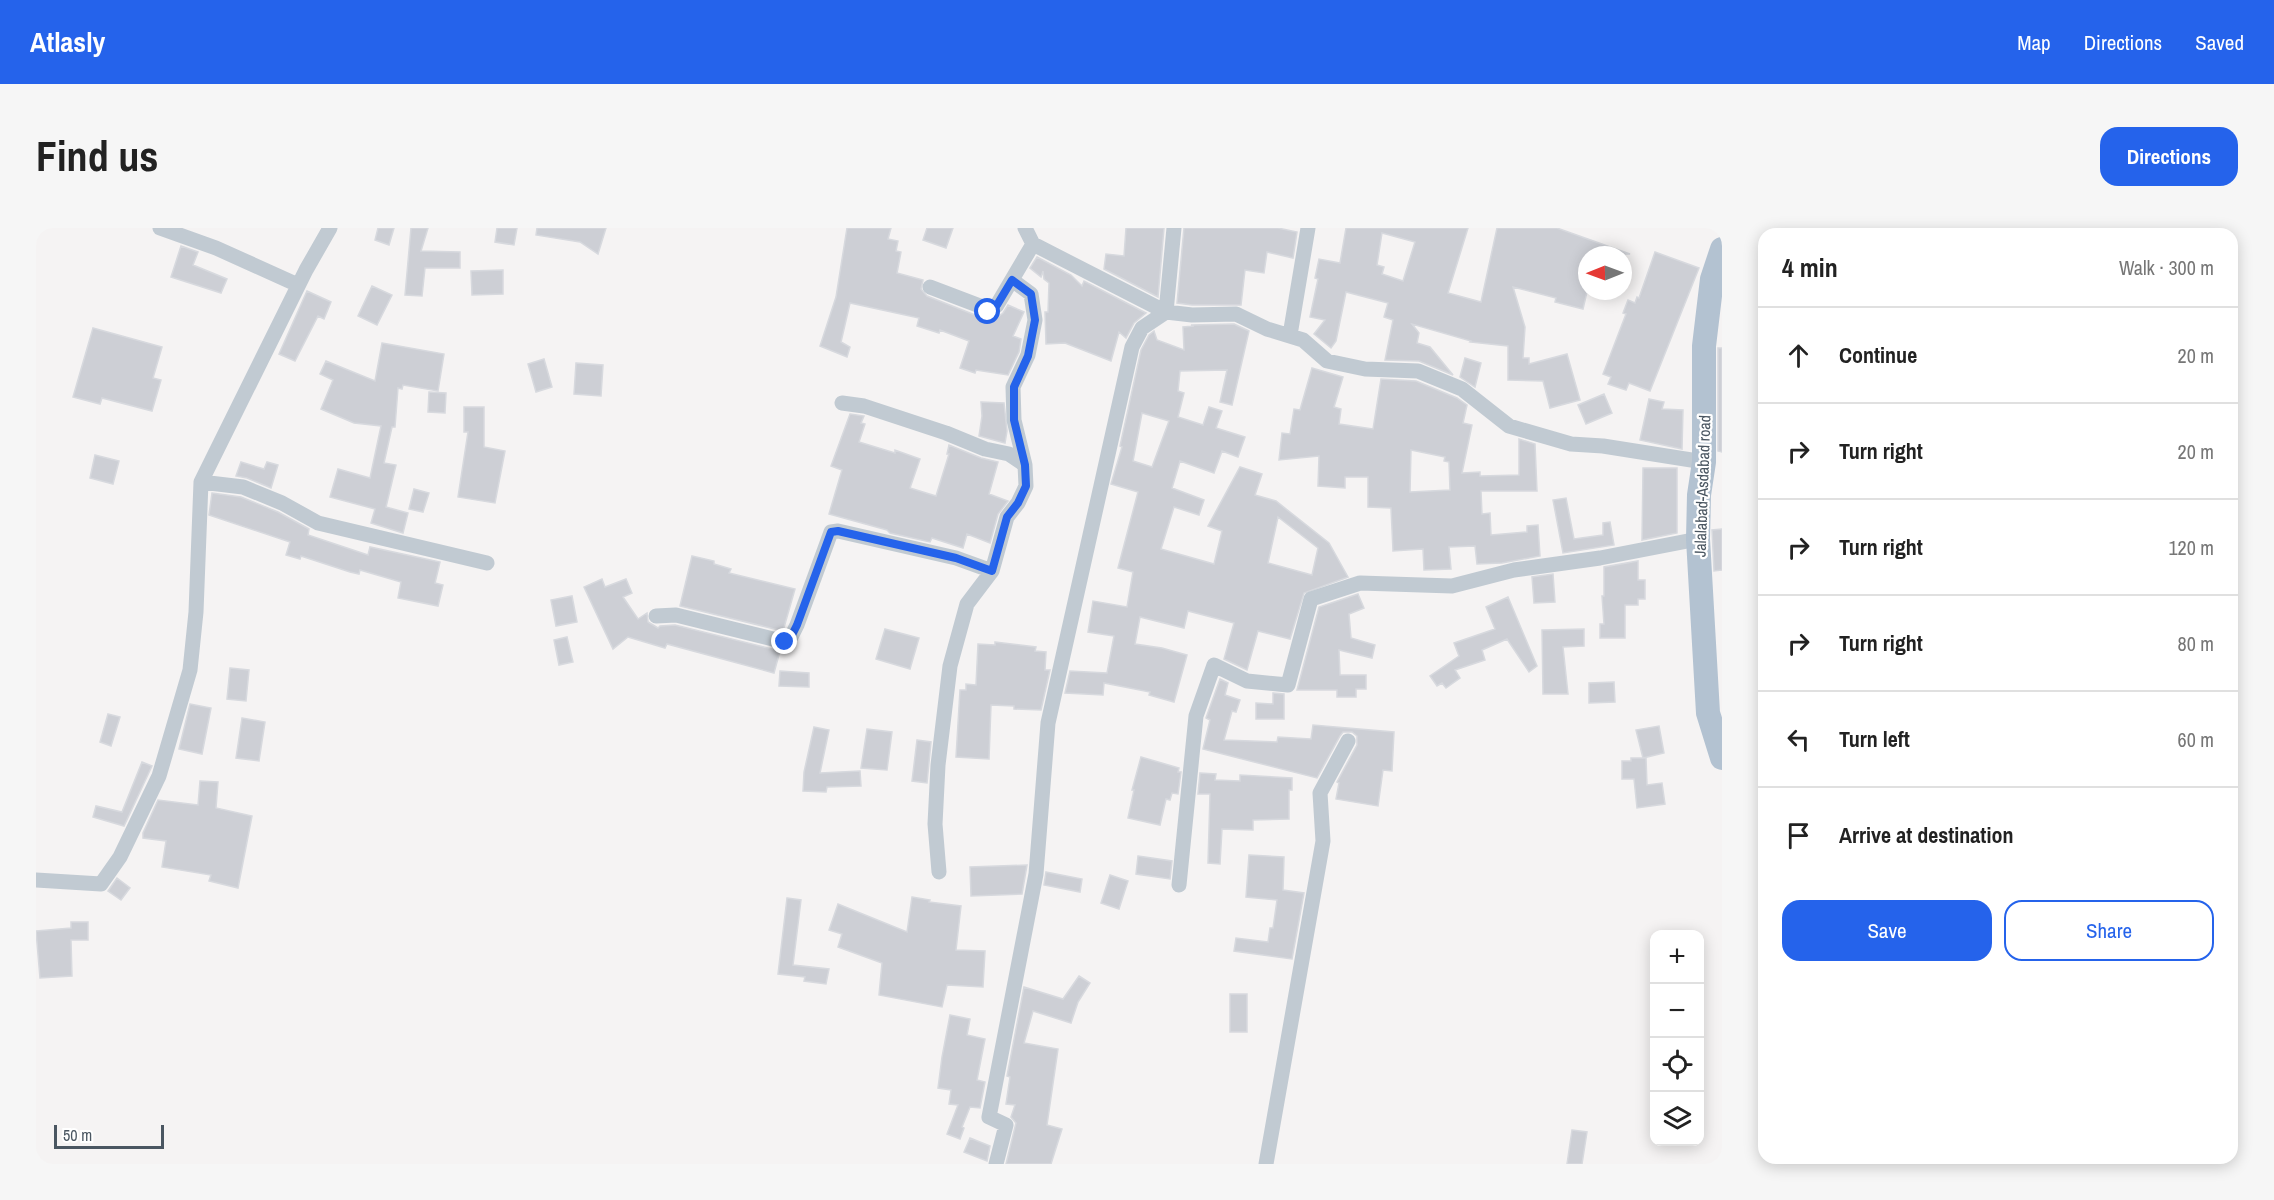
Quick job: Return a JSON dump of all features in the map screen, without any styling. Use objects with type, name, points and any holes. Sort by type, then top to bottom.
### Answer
[{"type":"main road","name":"Jalalabad-Asdabad road","points":[[1722,249],[1712,279],[1704,346],[1704,462],[1699,495],[1698,539],[1708,713],[1722,758]]},
{"type":"street","points":[[160,228],[216,248],[298,285]]},
{"type":"street","points":[[36,880],[101,884],[120,857],[159,776],[190,670],[196,612],[201,482],[298,285],[330,228]]},
{"type":"street","points":[[1025,228],[1033,244],[1166,312],[1192,315],[1236,314],[1267,329],[1303,340],[1328,361],[1365,369],[1418,371],[1462,389],[1509,426],[1572,444],[1603,446],[1704,462]]},
{"type":"street","points":[[1166,312],[1174,228]]},
{"type":"street","points":[[1290,335],[1308,228]]},
{"type":"street","points":[[930,287],[980,306],[988,312],[997,305],[1033,244]]},
{"type":"street","points":[[939,872],[935,824],[936,800],[950,666],[967,604],[992,571],[1007,517],[1018,503],[1026,486],[1025,465],[1014,420],[1014,387],[1028,356],[1035,320],[1031,294],[1012,280]]},
{"type":"street","points":[[996,1164],[1006,1125],[989,1118],[1036,874],[1048,723],[1132,347],[1142,327],[1166,312]]},
{"type":"street","points":[[842,403],[864,406],[946,433],[985,449],[1009,454],[1025,465]]},
{"type":"street","points":[[201,482],[243,487],[282,503],[318,523],[487,563]]},
{"type":"street","points":[[656,616],[676,615],[785,642],[791,637],[797,625],[831,532],[838,531],[956,558],[992,571]]},
{"type":"street","points":[[1179,885],[1196,716],[1214,665],[1247,681],[1288,685],[1311,599],[1360,583],[1452,586],[1514,570],[1600,558],[1698,539]]},
{"type":"street","points":[[1266,1164],[1323,841],[1320,793],[1348,741]]},
{"type":"building","points":[[378,228],[394,228],[389,245],[375,240]]},
{"type":"building","points":[[411,228],[428,228],[421,251],[460,252],[460,268],[425,268],[422,296],[405,295]]},
{"type":"building","points":[[497,228],[517,228],[514,245],[495,242]]},
{"type":"building","points":[[537,228],[606,228],[598,254],[580,242],[536,235]]},
{"type":"building","points":[[847,228],[891,228],[888,239],[898,241],[896,251],[901,252],[897,273],[923,280],[921,289],[927,296],[987,322],[1003,313],[1008,305],[1024,312],[1013,336],[1021,339],[1019,352],[1008,375],[976,370],[975,373],[960,368],[969,341],[940,330],[939,333],[917,326],[919,318],[850,303],[841,342],[850,347],[847,357],[820,346],[836,297]]},
{"type":"building","points":[[927,228],[953,228],[946,248],[923,240]]},
{"type":"building","points":[[1126,228],[1164,228],[1158,297],[1104,269],[1106,254],[1124,256]]},
{"type":"building","points":[[1184,228],[1278,228],[1297,232],[1293,258],[1267,252],[1264,273],[1245,270],[1241,305],[1192,305],[1177,303]]},
{"type":"building","points":[[1346,228],[1468,228],[1448,293],[1481,302],[1497,228],[1557,228],[1608,246],[1578,246],[1578,300],[1585,300],[1583,309],[1555,302],[1556,298],[1513,287],[1525,327],[1523,358],[1529,358],[1529,364],[1567,354],[1580,400],[1550,408],[1543,381],[1508,380],[1508,346],[1470,342],[1412,324],[1419,333],[1417,343],[1430,347],[1453,375],[1419,361],[1385,360],[1393,320],[1384,317],[1388,303],[1346,292],[1336,341],[1331,348],[1314,334],[1325,320],[1310,317],[1318,279],[1315,278],[1319,259],[1340,263]],"holes":[[[1382,233],[1415,242],[1403,281],[1382,274],[1384,267],[1377,265]]]},
{"type":"building","points":[[181,246],[198,252],[193,265],[227,279],[221,293],[171,277]]},
{"type":"building","points":[[1655,252],[1699,268],[1650,391],[1629,383],[1626,390],[1608,384],[1611,377],[1603,374],[1626,314],[1623,313],[1628,300],[1635,303],[1637,297],[1639,298]]},
{"type":"building","points":[[1037,257],[1071,275],[1082,286],[1084,281],[1146,313],[1134,323],[1126,338],[1119,332],[1111,361],[1065,343],[1046,344],[1045,312],[1048,312],[1049,283],[1044,279],[1043,271],[1041,277],[1030,268]]},
{"type":"building","points":[[503,270],[503,294],[472,295],[471,271]]},
{"type":"building","points":[[372,286],[392,295],[377,325],[358,316]]},
{"type":"building","points":[[307,291],[331,302],[324,319],[318,316],[295,361],[279,354]]},
{"type":"building","points":[[1234,324],[1249,331],[1232,405],[1220,402],[1227,370],[1180,371],[1178,391],[1184,393],[1178,417],[1203,425],[1209,407],[1222,411],[1216,428],[1245,437],[1238,457],[1222,451],[1214,473],[1180,461],[1172,488],[1204,500],[1199,515],[1174,507],[1161,549],[1214,564],[1222,531],[1208,526],[1240,467],[1262,474],[1255,495],[1276,501],[1329,543],[1348,577],[1304,593],[1290,639],[1258,631],[1247,670],[1224,659],[1234,623],[1188,611],[1184,628],[1140,617],[1135,644],[1187,655],[1174,702],[1149,695],[1150,692],[1104,683],[1103,695],[1065,693],[1070,671],[1107,673],[1114,636],[1088,632],[1093,601],[1127,607],[1133,572],[1118,568],[1138,492],[1111,484],[1122,447],[1120,446],[1141,350],[1149,335],[1154,331],[1157,340],[1184,350],[1183,327],[1194,326],[1191,325]],"holes":[[[1142,413],[1169,421],[1152,467],[1133,461]],[[1278,517],[1318,548],[1312,575],[1268,563]]]},
{"type":"building","points":[[93,328],[162,347],[153,378],[161,380],[152,411],[102,398],[100,404],[73,397]]},
{"type":"building","points":[[382,343],[444,354],[438,391],[403,385],[402,389],[398,388],[395,427],[392,427],[384,463],[396,465],[386,507],[408,513],[403,533],[371,523],[375,509],[330,497],[338,469],[370,478],[381,426],[354,423],[321,409],[333,380],[320,374],[326,361],[375,381]]},
{"type":"building","points":[[1718,348],[1722,348],[1722,452],[1718,451]]},
{"type":"building","points":[[1465,358],[1481,363],[1475,387],[1460,377]]},
{"type":"building","points":[[544,359],[552,387],[536,392],[528,364]]},
{"type":"building","points":[[576,363],[603,365],[601,396],[574,394]]},
{"type":"building","points":[[1312,368],[1343,377],[1334,407],[1341,409],[1339,424],[1373,429],[1381,379],[1416,381],[1457,398],[1467,405],[1463,423],[1472,425],[1462,473],[1480,472],[1480,476],[1519,475],[1519,439],[1535,444],[1537,491],[1481,491],[1482,514],[1490,513],[1491,535],[1527,532],[1527,526],[1538,525],[1540,556],[1502,563],[1477,564],[1475,546],[1449,547],[1451,569],[1424,570],[1423,549],[1393,551],[1391,508],[1368,507],[1368,477],[1345,477],[1345,488],[1318,486],[1319,456],[1279,460],[1282,433],[1290,434],[1294,409],[1300,410]],"holes":[[[1411,450],[1445,457],[1444,461],[1449,462],[1450,490],[1410,492]]]},
{"type":"building","points":[[429,392],[446,393],[445,413],[428,412]]},
{"type":"building","points":[[1604,394],[1612,413],[1586,424],[1578,405]]},
{"type":"building","points":[[1649,399],[1664,402],[1662,409],[1683,410],[1682,449],[1640,440]]},
{"type":"building","points":[[981,402],[1004,403],[1007,431],[1005,443],[979,436],[982,416]]},
{"type":"building","points":[[464,407],[484,407],[484,447],[505,451],[495,503],[458,497],[468,432],[464,432]]},
{"type":"building","points":[[850,414],[864,416],[861,423],[865,424],[859,442],[895,453],[895,450],[920,459],[910,488],[936,496],[949,454],[947,454],[949,445],[998,462],[989,494],[1008,501],[998,514],[990,543],[967,534],[963,548],[932,538],[930,542],[890,533],[887,530],[829,514],[842,470],[831,466]]},
{"type":"building","points":[[95,455],[119,461],[113,484],[90,478]]},
{"type":"building","points":[[241,462],[264,469],[267,462],[278,465],[271,488],[236,476]]},
{"type":"building","points":[[1643,468],[1677,468],[1677,533],[1642,540]]},
{"type":"building","points":[[414,489],[429,493],[423,512],[409,509]]},
{"type":"building","points":[[212,493],[241,497],[278,512],[309,529],[308,535],[368,555],[370,547],[440,562],[435,583],[443,585],[438,606],[398,598],[401,582],[360,570],[359,574],[350,572],[301,556],[300,559],[286,555],[290,542],[209,515]]},
{"type":"building","points":[[1566,498],[1574,539],[1603,535],[1603,523],[1610,522],[1614,545],[1563,553],[1553,500]]},
{"type":"building","points":[[1722,529],[1722,570],[1714,571],[1712,530]]},
{"type":"building","points":[[692,556],[714,561],[714,564],[731,569],[729,573],[795,589],[783,631],[680,606]]},
{"type":"building","points":[[1638,561],[1638,580],[1645,580],[1645,599],[1638,599],[1638,605],[1625,605],[1625,638],[1600,638],[1600,624],[1604,624],[1602,596],[1604,596],[1604,567]]},
{"type":"building","points":[[1553,574],[1555,602],[1534,603],[1532,577]]},
{"type":"building","points":[[602,579],[605,587],[626,579],[632,593],[623,597],[638,619],[647,613],[648,622],[658,628],[675,625],[780,651],[774,673],[667,644],[665,648],[628,637],[613,649],[584,587]]},
{"type":"building","points":[[1358,594],[1364,608],[1349,614],[1351,638],[1375,645],[1372,658],[1339,650],[1340,675],[1366,675],[1366,689],[1356,689],[1356,697],[1337,697],[1337,690],[1297,690],[1319,607]]},
{"type":"building","points":[[572,596],[577,622],[556,626],[551,600]]},
{"type":"building","points":[[1508,597],[1537,666],[1529,672],[1507,639],[1482,650],[1485,660],[1455,670],[1460,678],[1446,688],[1442,683],[1437,686],[1430,676],[1459,656],[1454,643],[1495,629],[1486,607]]},
{"type":"building","points":[[885,629],[919,638],[910,669],[876,659]]},
{"type":"building","points":[[1584,629],[1584,646],[1563,647],[1568,694],[1543,694],[1542,630]]},
{"type":"building","points":[[567,637],[573,662],[559,665],[554,640]]},
{"type":"building","points":[[995,642],[1036,647],[1035,651],[1046,652],[1045,670],[1050,670],[1041,710],[991,705],[989,759],[956,757],[960,690],[966,690],[966,684],[976,685],[978,644],[995,645]]},
{"type":"building","points":[[230,668],[249,670],[246,701],[227,699]]},
{"type":"building","points":[[780,671],[809,673],[809,687],[779,686]]},
{"type":"building","points":[[1220,679],[1228,683],[1225,695],[1240,700],[1236,712],[1232,711],[1224,740],[1277,742],[1278,737],[1311,739],[1313,725],[1394,732],[1392,771],[1383,770],[1378,806],[1336,799],[1339,783],[1337,782],[1357,745],[1357,736],[1352,732],[1343,732],[1317,778],[1203,749],[1210,720],[1206,718]]},
{"type":"building","points":[[1614,682],[1615,702],[1589,703],[1589,683]]},
{"type":"building","points":[[1273,693],[1284,694],[1284,719],[1256,719],[1256,703],[1273,704]]},
{"type":"building","points":[[190,704],[211,708],[202,754],[179,749]]},
{"type":"building","points":[[108,714],[120,717],[111,746],[100,742]]},
{"type":"building","points":[[242,718],[265,722],[259,761],[236,758]]},
{"type":"building","points":[[1659,726],[1664,753],[1643,758],[1636,730]]},
{"type":"building","points":[[814,727],[829,730],[820,773],[860,771],[861,786],[827,787],[826,792],[803,791],[804,772]]},
{"type":"building","points":[[867,729],[892,732],[887,770],[861,768]]},
{"type":"building","points":[[917,740],[931,742],[927,783],[912,781]]},
{"type":"building","points":[[1141,757],[1179,768],[1178,772],[1181,772],[1178,794],[1172,793],[1170,800],[1166,799],[1160,825],[1128,818],[1134,790],[1132,790]]},
{"type":"building","points":[[1631,758],[1646,758],[1647,785],[1662,783],[1665,804],[1637,808],[1634,779],[1622,779],[1622,761],[1631,761]]},
{"type":"building","points":[[142,762],[152,766],[124,826],[93,817],[96,806],[122,812]]},
{"type":"building","points":[[1200,773],[1216,774],[1215,780],[1240,781],[1240,775],[1292,778],[1292,790],[1289,790],[1289,819],[1253,820],[1253,830],[1222,829],[1220,864],[1208,863],[1210,794],[1198,794]]},
{"type":"building","points":[[200,781],[218,782],[216,808],[252,816],[238,888],[209,881],[211,875],[162,867],[166,841],[143,838],[143,833],[158,800],[198,805]]},
{"type":"building","points":[[1249,855],[1284,857],[1283,890],[1304,893],[1292,959],[1234,951],[1236,938],[1268,942],[1270,928],[1273,928],[1277,900],[1246,897]]},
{"type":"building","points":[[1138,856],[1172,861],[1170,879],[1136,874]]},
{"type":"building","points":[[1027,865],[1022,894],[971,896],[970,867]]},
{"type":"building","points":[[1046,872],[1082,879],[1080,892],[1044,885]]},
{"type":"building","points":[[1110,875],[1128,881],[1119,909],[1101,903]]},
{"type":"building","points":[[117,878],[130,888],[121,900],[108,891]]},
{"type":"building","points":[[912,897],[930,900],[929,902],[961,906],[956,950],[985,951],[983,987],[947,985],[942,1007],[879,995],[882,963],[838,947],[842,934],[829,930],[838,904],[907,932]]},
{"type":"building","points":[[787,898],[801,900],[793,965],[829,969],[826,984],[804,981],[805,977],[778,974]]},
{"type":"building","points":[[71,922],[88,922],[88,940],[71,940],[72,976],[40,978],[36,931],[71,928]]},
{"type":"building","points":[[1079,976],[1090,983],[1078,1002],[1071,1023],[1033,1011],[1024,1043],[1058,1049],[1047,1125],[1062,1129],[1051,1164],[1006,1164],[1016,1123],[1011,1117],[1015,1105],[1006,1104],[1010,1077],[1007,1076],[1024,987],[1063,999]]},
{"type":"building","points":[[1230,994],[1247,994],[1247,1032],[1230,1032]]},
{"type":"building","points":[[950,1015],[970,1019],[967,1035],[985,1039],[977,1080],[985,1082],[980,1108],[970,1107],[960,1139],[947,1134],[958,1105],[949,1104],[951,1090],[938,1088]]},
{"type":"building","points":[[1572,1130],[1587,1132],[1582,1164],[1567,1164]]},
{"type":"building","points":[[970,1138],[990,1146],[987,1161],[964,1152]]},
{"type":"route","points":[[785,642],[791,637],[797,625],[831,532],[838,531],[956,558],[992,571],[1007,517],[1018,503],[1026,486],[1025,465],[1014,420],[1014,387],[1028,356],[1035,320],[1031,294],[1012,280],[997,305],[988,312]]}]
